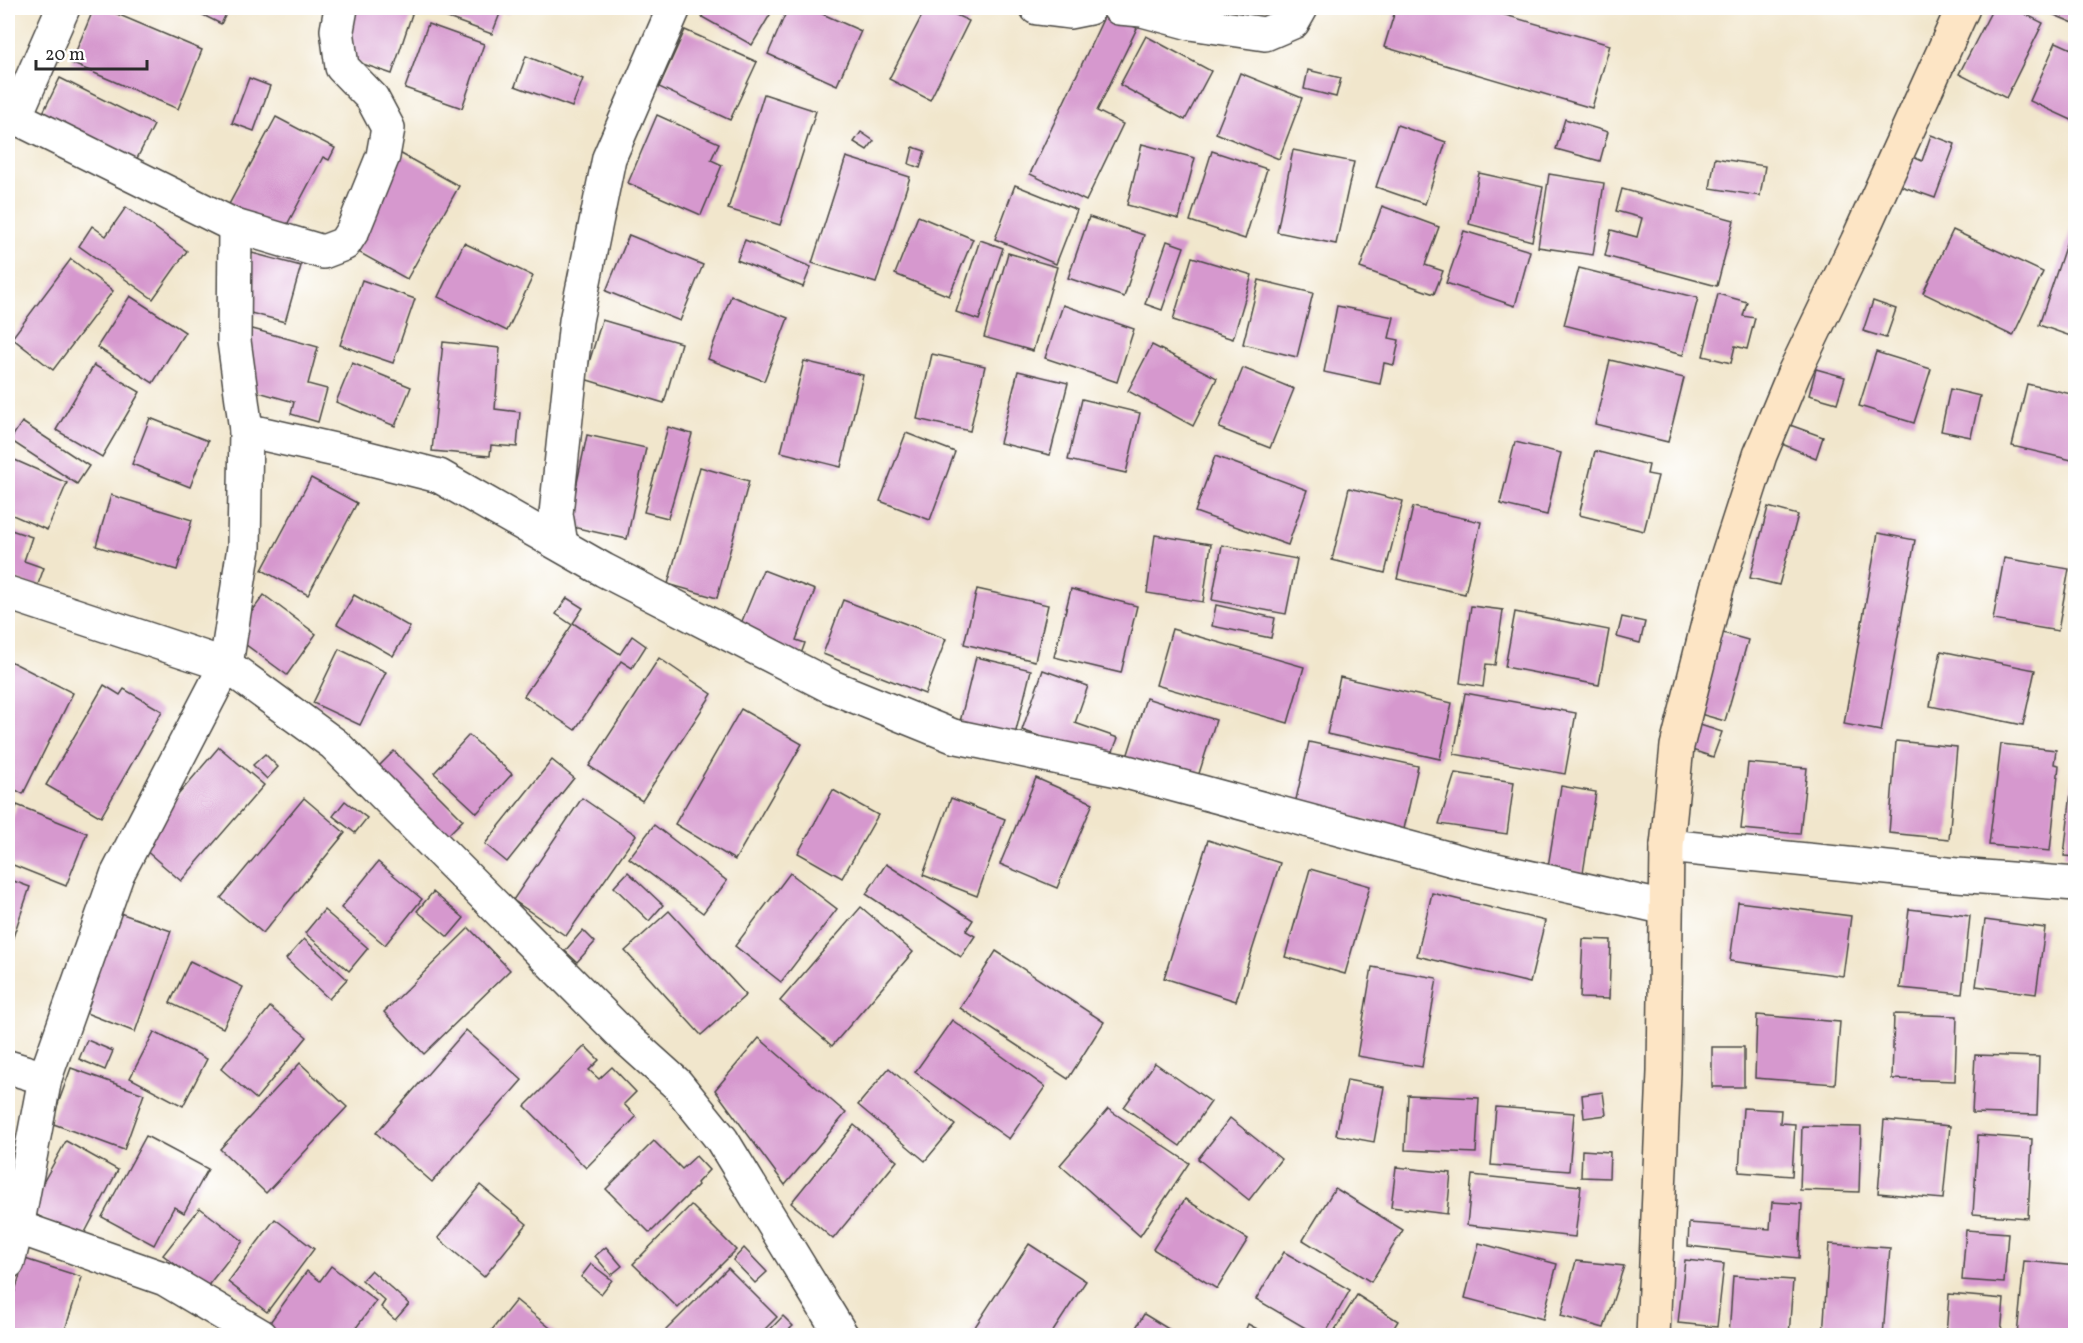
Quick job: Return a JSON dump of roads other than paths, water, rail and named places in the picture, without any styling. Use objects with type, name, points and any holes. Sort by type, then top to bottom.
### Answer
[{"type":"main road","points":[[1653,1335],[1664,1072],[1667,846],[1677,746],[1717,588],[1760,455],[1794,373],[1857,242],[1963,8]]},
{"type":"street","points":[[63,8],[11,113],[236,225],[323,252],[344,244],[353,230],[383,156],[388,128],[372,98],[342,67],[337,30],[341,8]]},
{"type":"street","points":[[561,544],[556,514],[576,321],[609,158],[674,8]]},
{"type":"street","points":[[1037,8],[1069,12],[1089,8]]},
{"type":"street","points":[[1119,8],[1142,10],[1190,23],[1265,34],[1293,22],[1301,8]]},
{"type":"street","points":[[8,1262],[17,1227],[45,1078],[117,874],[226,665],[244,547],[246,430],[234,341],[236,225]]},
{"type":"street","points":[[246,430],[355,454],[439,476],[604,570],[832,687],[953,736],[1123,771],[1461,862],[1666,908]]},
{"type":"street","points":[[8,593],[226,665],[334,744],[627,1039],[677,1084],[722,1140],[842,1335]]},
{"type":"street","points":[[1667,846],[1957,875],[2076,884]]},
{"type":"street","points":[[8,1067],[45,1078]]},
{"type":"street","points":[[17,1227],[165,1279],[261,1335]]}]
